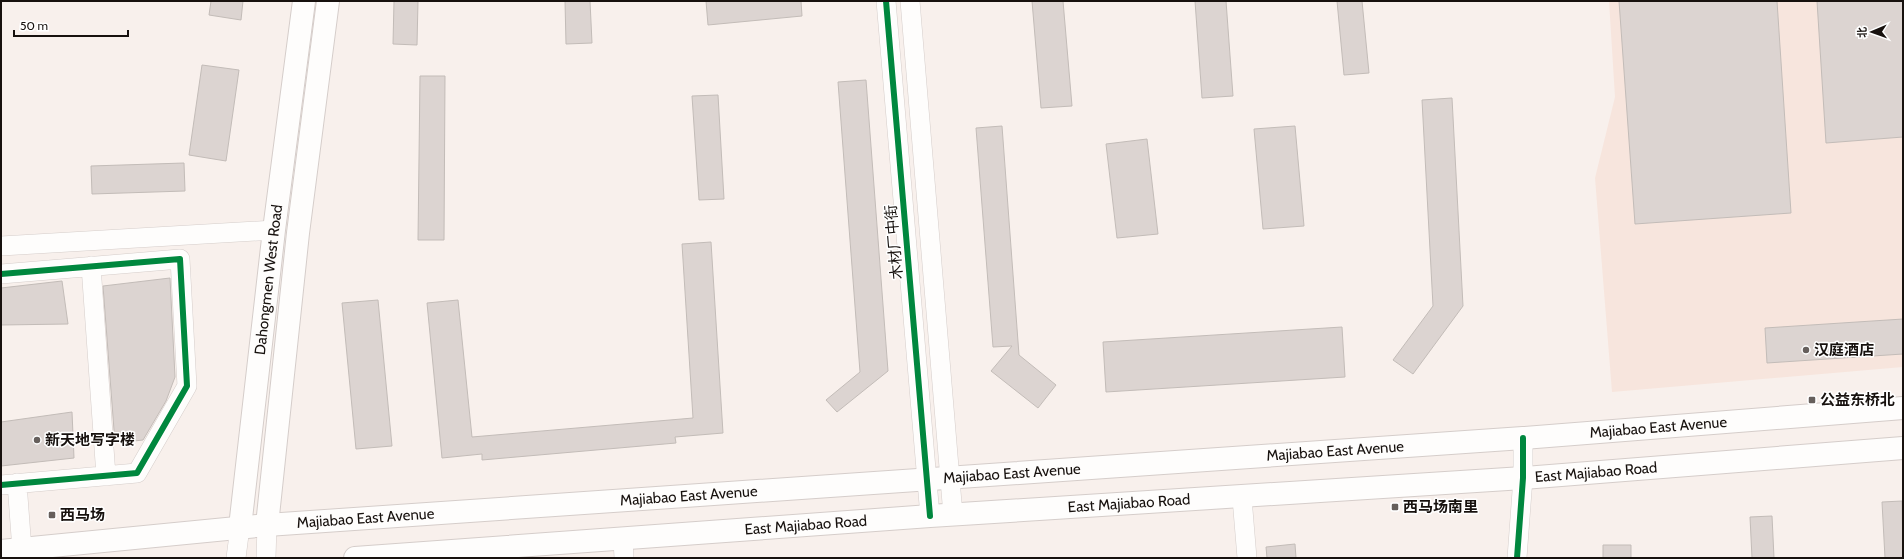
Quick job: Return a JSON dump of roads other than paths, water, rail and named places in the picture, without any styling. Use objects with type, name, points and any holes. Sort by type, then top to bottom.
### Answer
[{"type":"main road","name":"Dahongmen West Road","points":[[240,527],[274,230],[304,1]]},
{"type":"main road","name":"Dahongmen West Road","points":[[267,525],[298,233],[328,1]]},
{"type":"main road","name":"Majiabao East Avenue","points":[[1,551],[240,527],[950,479],[1523,438],[1903,408]]},
{"type":"main road","name":"East Majiabao Road","points":[[355,558],[624,549],[930,516],[1242,498],[1523,478],[1903,448]]},
{"type":"street","name":"木材厂中街","points":[[886,1],[930,516]]},
{"type":"street","points":[[910,1],[953,515]]},
{"type":"street","points":[[1,246],[274,230]]},
{"type":"street","points":[[1,274],[180,259],[187,386],[137,473],[9,484],[22,550]]},
{"type":"street","points":[[91,266],[106,476]]},
{"type":"street","points":[[1518,558],[1523,478],[1523,438]]},
{"type":"street","points":[[1242,498],[1247,558]]},
{"type":"street","name":"Dahongmen West Road","points":[[266,558],[267,525]]},
{"type":"street","name":"Dahongmen West Road","points":[[236,558],[240,527]]},
{"type":"place","name":"汉庭酒店","points":[[1806,350]]},
{"type":"place","name":"公益东桥北","points":[[1812,400]]},
{"type":"place","name":"新天地写字楼","points":[[37,440]]},
{"type":"place","name":"西马场南里","points":[[1395,507]]},
{"type":"place","name":"西马场","points":[[52,515]]}]
